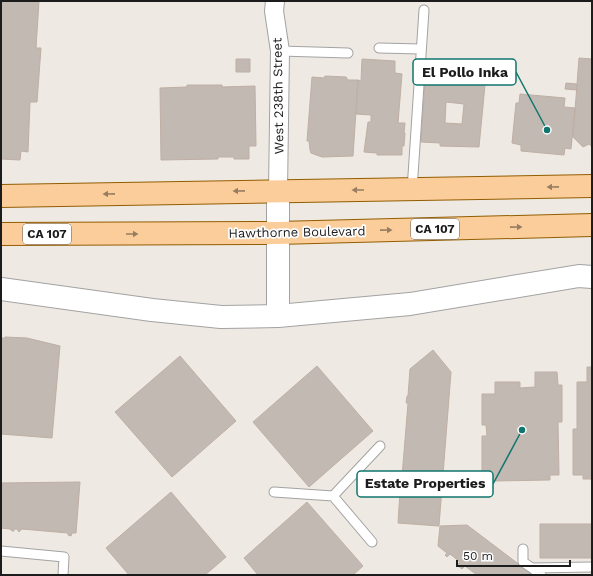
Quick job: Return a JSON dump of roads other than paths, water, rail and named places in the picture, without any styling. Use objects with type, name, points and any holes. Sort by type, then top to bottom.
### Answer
[{"type":"main road","points":[[1,196],[592,186]]},
{"type":"main road","name":"Hawthorne Boulevard","points":[[1,234],[277,233],[592,225]]},
{"type":"street","name":"West 238th Street","points":[[275,1],[274,11],[280,51],[278,191]]},
{"type":"street","points":[[278,191],[278,316]]},
{"type":"street","points":[[1,289],[152,310],[221,317],[278,316],[410,304],[579,276],[592,276]]},
{"type":"lane","points":[[412,190],[424,10]]},
{"type":"lane","points":[[379,48],[421,49]]},
{"type":"lane","points":[[280,51],[348,53]]},
{"type":"lane","points":[[333,496],[380,446]]},
{"type":"lane","points":[[274,492],[333,496],[372,542]]},
{"type":"lane","points":[[523,549],[523,562],[541,575]]},
{"type":"lane","points":[[1,552],[64,557],[63,575]]},
{"type":"lane","points":[[532,568],[592,567]]},
{"type":"place","name":"El Pollo Inka","points":[[547,130]]},
{"type":"place","name":"Estate Properties","points":[[522,430]]}]
